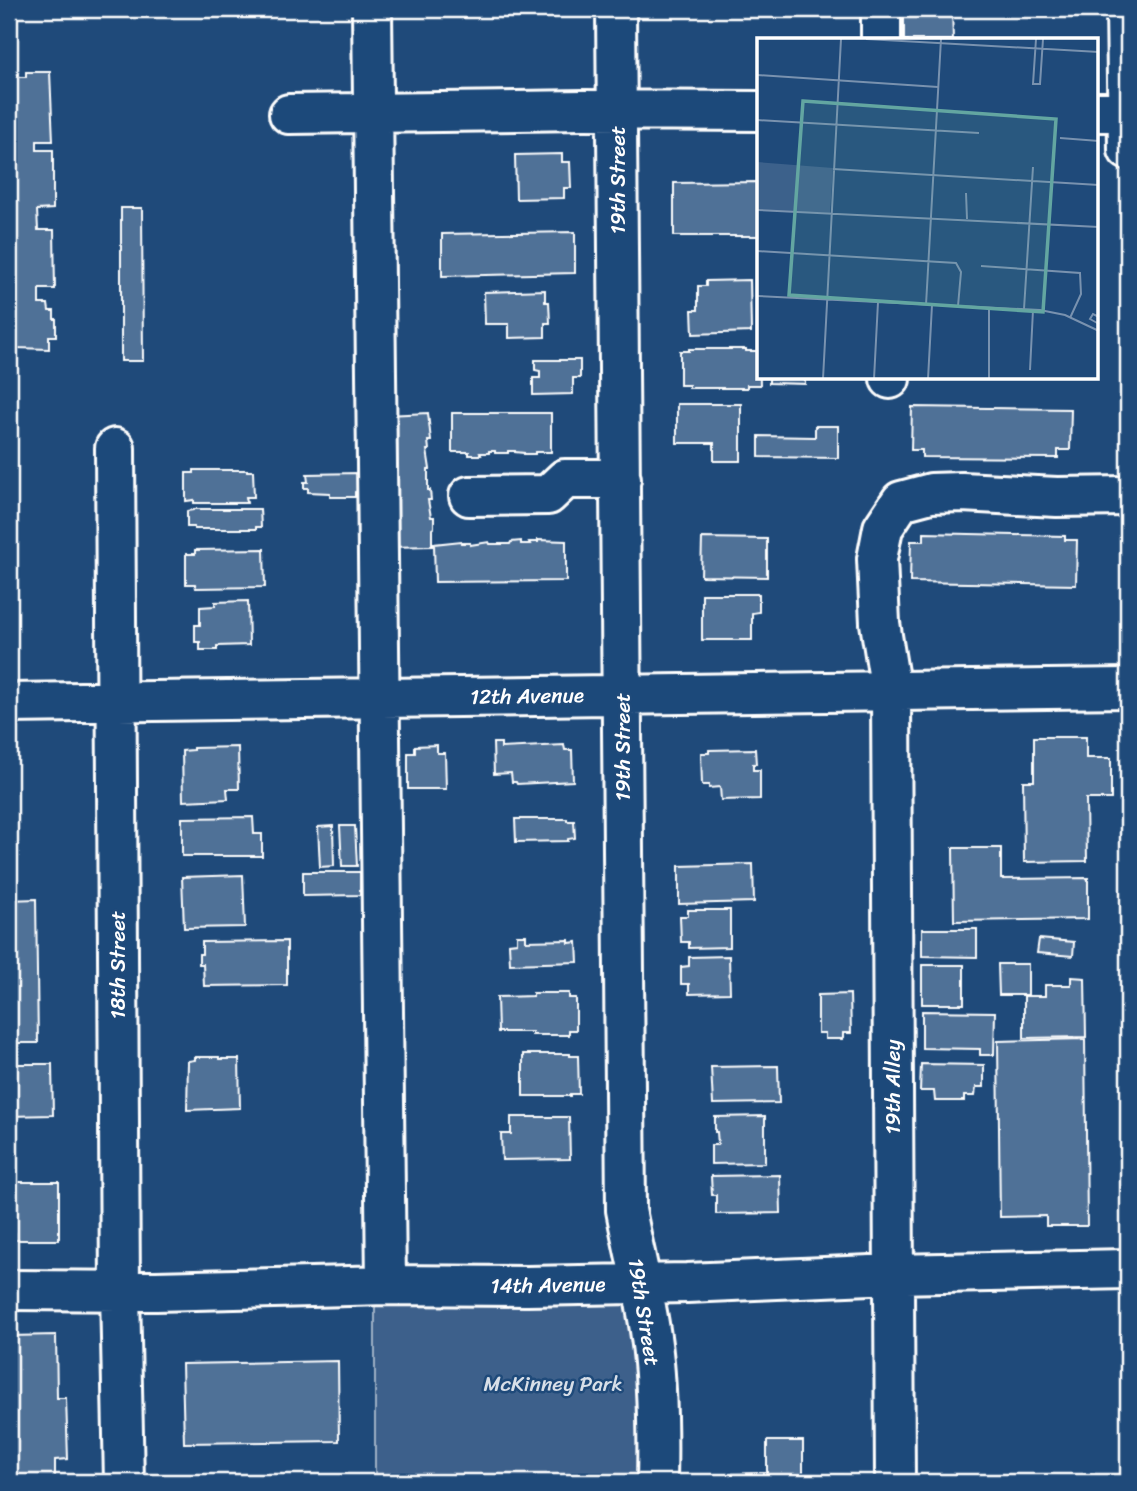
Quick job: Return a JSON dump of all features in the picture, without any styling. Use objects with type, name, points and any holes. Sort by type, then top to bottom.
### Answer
[{"type":"street","points":[[372,9],[386,1285]]},
{"type":"street","name":"19th Street","points":[[616,9],[626,1210],[652,1339],[658,1433],[657,1482]]},
{"type":"street","points":[[881,9],[881,38]]},
{"type":"street","points":[[1126,9],[1127,55],[1112,112],[1128,150]]},
{"type":"street","points":[[289,114],[757,111]]},
{"type":"street","name":"18th Street","points":[[115,448],[120,1291],[124,1482]]},
{"type":"street","points":[[469,496],[548,495],[565,479],[621,479]]},
{"type":"street","name":"19th Alley","points":[[895,1482],[891,692],[880,623],[877,559],[883,528],[901,501],[931,493],[1128,496]]},
{"type":"street","name":"12th Avenue","points":[[9,703],[1128,688]]},
{"type":"street","name":"14th Avenue","points":[[9,1290],[527,1286],[1128,1269]]},
{"type":"green space","name":"McKinney Park","points":[[642,1283],[657,1482],[375,1482],[375,1286]]},
{"type":"building","points":[[904,9],[952,9],[953,38],[904,38]]},
{"type":"building","points":[[26,72],[50,72],[53,141],[37,141],[37,150],[53,150],[53,209],[37,210],[38,230],[54,230],[55,289],[39,289],[39,304],[48,304],[49,311],[54,311],[56,336],[49,336],[49,349],[16,348],[15,336],[9,337],[9,88],[13,88],[13,77],[26,77]]},
{"type":"building","points":[[562,154],[562,162],[570,162],[571,188],[564,188],[564,198],[516,199],[515,155]]},
{"type":"building","points":[[757,182],[757,236],[674,236],[674,183]]},
{"type":"building","points":[[121,208],[142,208],[143,361],[121,361]]},
{"type":"building","points":[[575,232],[575,273],[442,276],[442,234]]},
{"type":"building","points":[[750,280],[751,332],[693,334],[692,310],[698,310],[698,286],[706,286],[706,281]]},
{"type":"building","points":[[545,290],[545,302],[549,302],[550,323],[545,323],[545,337],[509,338],[509,324],[485,324],[484,292]]},
{"type":"building","points":[[680,351],[757,351],[757,380],[760,380],[760,385],[747,385],[747,388],[689,388],[689,385],[680,385]]},
{"type":"building","points":[[535,360],[580,360],[580,378],[573,378],[573,394],[533,395],[533,378],[540,378],[540,371],[535,370]]},
{"type":"building","points":[[769,380],[805,380],[805,384],[769,383]]},
{"type":"building","points":[[677,404],[741,404],[741,461],[714,461],[714,443],[677,443]]},
{"type":"building","points":[[912,407],[1071,409],[1070,450],[1058,450],[1058,458],[922,457],[922,450],[911,450]]},
{"type":"building","points":[[428,413],[431,441],[428,441],[427,450],[430,469],[428,490],[431,500],[428,500],[431,517],[434,517],[432,546],[391,547],[387,415]]},
{"type":"building","points":[[452,413],[551,413],[551,452],[524,454],[515,451],[489,451],[480,453],[481,455],[469,455],[469,452],[452,452]]},
{"type":"building","points":[[815,426],[838,426],[838,458],[759,457],[759,436],[815,437]]},
{"type":"building","points":[[194,470],[253,471],[254,497],[246,497],[247,503],[186,501],[186,473],[194,473]]},
{"type":"building","points":[[359,473],[359,491],[355,492],[355,497],[330,497],[330,493],[308,492],[308,488],[304,488],[304,482],[308,482],[307,474]]},
{"type":"building","points":[[260,509],[261,527],[194,529],[187,527],[187,511]]},
{"type":"building","points":[[924,533],[1065,536],[1065,540],[1077,540],[1076,585],[910,582],[911,541],[924,541]]},
{"type":"building","points":[[702,538],[767,539],[767,577],[701,576]]},
{"type":"building","points":[[461,541],[470,545],[489,542],[510,544],[521,541],[521,544],[530,544],[529,542],[566,541],[566,581],[435,582],[434,544]]},
{"type":"building","points":[[264,549],[265,587],[196,588],[195,584],[186,584],[186,554],[195,554],[195,550]]},
{"type":"building","points":[[702,594],[759,594],[759,612],[752,613],[752,640],[702,640]]},
{"type":"building","points":[[248,601],[249,645],[217,646],[217,650],[200,650],[200,642],[195,642],[195,625],[200,625],[200,607],[215,606],[215,602]]},
{"type":"building","points":[[1034,737],[1086,737],[1086,758],[1111,758],[1111,799],[1086,799],[1087,861],[1024,862],[1023,781],[1034,781]]},
{"type":"building","points":[[493,743],[501,743],[501,748],[564,745],[565,750],[572,750],[573,781],[517,784],[512,782],[511,773],[494,774]]},
{"type":"building","points":[[437,745],[437,753],[445,753],[446,789],[408,789],[408,753],[415,753],[415,746]]},
{"type":"building","points":[[238,747],[239,789],[227,789],[228,799],[183,801],[182,751],[193,748]]},
{"type":"building","points":[[755,749],[756,764],[753,764],[753,770],[760,770],[760,799],[721,800],[720,787],[709,788],[709,785],[702,785],[701,753],[709,753],[709,750]]},
{"type":"building","points":[[253,817],[254,834],[262,834],[262,856],[182,856],[182,818]]},
{"type":"building","points":[[515,819],[574,821],[575,838],[568,841],[516,842]]},
{"type":"building","points":[[333,826],[334,866],[320,867],[318,827]]},
{"type":"building","points":[[340,826],[355,826],[357,866],[342,866]]},
{"type":"building","points":[[953,848],[1001,848],[1001,879],[1088,878],[1088,919],[954,921]]},
{"type":"building","points":[[753,864],[754,902],[679,904],[679,866]]},
{"type":"building","points":[[303,872],[360,872],[360,895],[303,896]]},
{"type":"building","points":[[243,875],[245,927],[184,928],[182,877]]},
{"type":"building","points":[[36,899],[38,1043],[9,1043],[9,900]]},
{"type":"building","points":[[688,910],[730,910],[730,947],[689,948],[689,942],[681,942],[680,916],[688,916]]},
{"type":"building","points":[[922,929],[977,929],[977,957],[922,956]]},
{"type":"building","points":[[517,935],[526,935],[526,941],[577,942],[578,962],[510,964],[509,943],[517,942]]},
{"type":"building","points":[[1039,939],[1074,942],[1073,956],[1037,953]]},
{"type":"building","points":[[287,941],[287,985],[204,986],[203,964],[199,964],[202,942]]},
{"type":"building","points":[[729,956],[730,993],[689,994],[689,984],[681,984],[681,967],[689,966],[689,957]]},
{"type":"building","points":[[998,964],[1028,964],[1028,995],[999,995]]},
{"type":"building","points":[[922,965],[964,965],[964,1004],[922,1004]]},
{"type":"building","points":[[1071,977],[1085,978],[1086,1037],[1024,1038],[1024,996],[1045,996],[1045,985],[1071,985]]},
{"type":"building","points":[[533,993],[569,993],[569,998],[576,998],[576,1030],[569,1030],[569,1035],[498,1032],[497,997],[533,996]]},
{"type":"building","points":[[850,994],[851,1033],[843,1033],[843,1039],[825,1039],[825,1033],[818,1033],[818,995]]},
{"type":"building","points":[[922,1011],[995,1012],[994,1055],[980,1055],[980,1049],[922,1048]]},
{"type":"building","points":[[1085,1039],[1087,1226],[1046,1226],[1046,1216],[1000,1217],[998,1041]]},
{"type":"building","points":[[523,1054],[578,1056],[579,1094],[523,1096]]},
{"type":"building","points":[[195,1057],[239,1059],[240,1108],[187,1110],[188,1061],[195,1060]]},
{"type":"building","points":[[9,1064],[52,1064],[53,1115],[9,1116]]},
{"type":"building","points":[[921,1064],[984,1065],[984,1087],[976,1087],[975,1096],[964,1096],[964,1101],[935,1101],[934,1091],[920,1091]]},
{"type":"building","points":[[778,1066],[779,1103],[713,1104],[711,1067]]},
{"type":"building","points":[[765,1116],[765,1163],[711,1164],[711,1145],[718,1145],[715,1117]]},
{"type":"building","points":[[511,1117],[569,1117],[570,1159],[502,1160],[501,1134],[511,1134]]},
{"type":"building","points":[[780,1175],[781,1213],[716,1214],[716,1195],[712,1195],[711,1176]]},
{"type":"building","points":[[9,1182],[59,1182],[59,1240],[15,1240],[15,1233],[9,1233]]},
{"type":"building","points":[[56,1335],[57,1398],[66,1398],[68,1459],[55,1460],[55,1482],[9,1482],[9,1336]]},
{"type":"building","points":[[338,1361],[339,1441],[184,1443],[182,1364]]},
{"type":"building","points":[[767,1441],[803,1441],[803,1475],[842,1475],[842,1482],[729,1482],[729,1474],[767,1473]]}]
